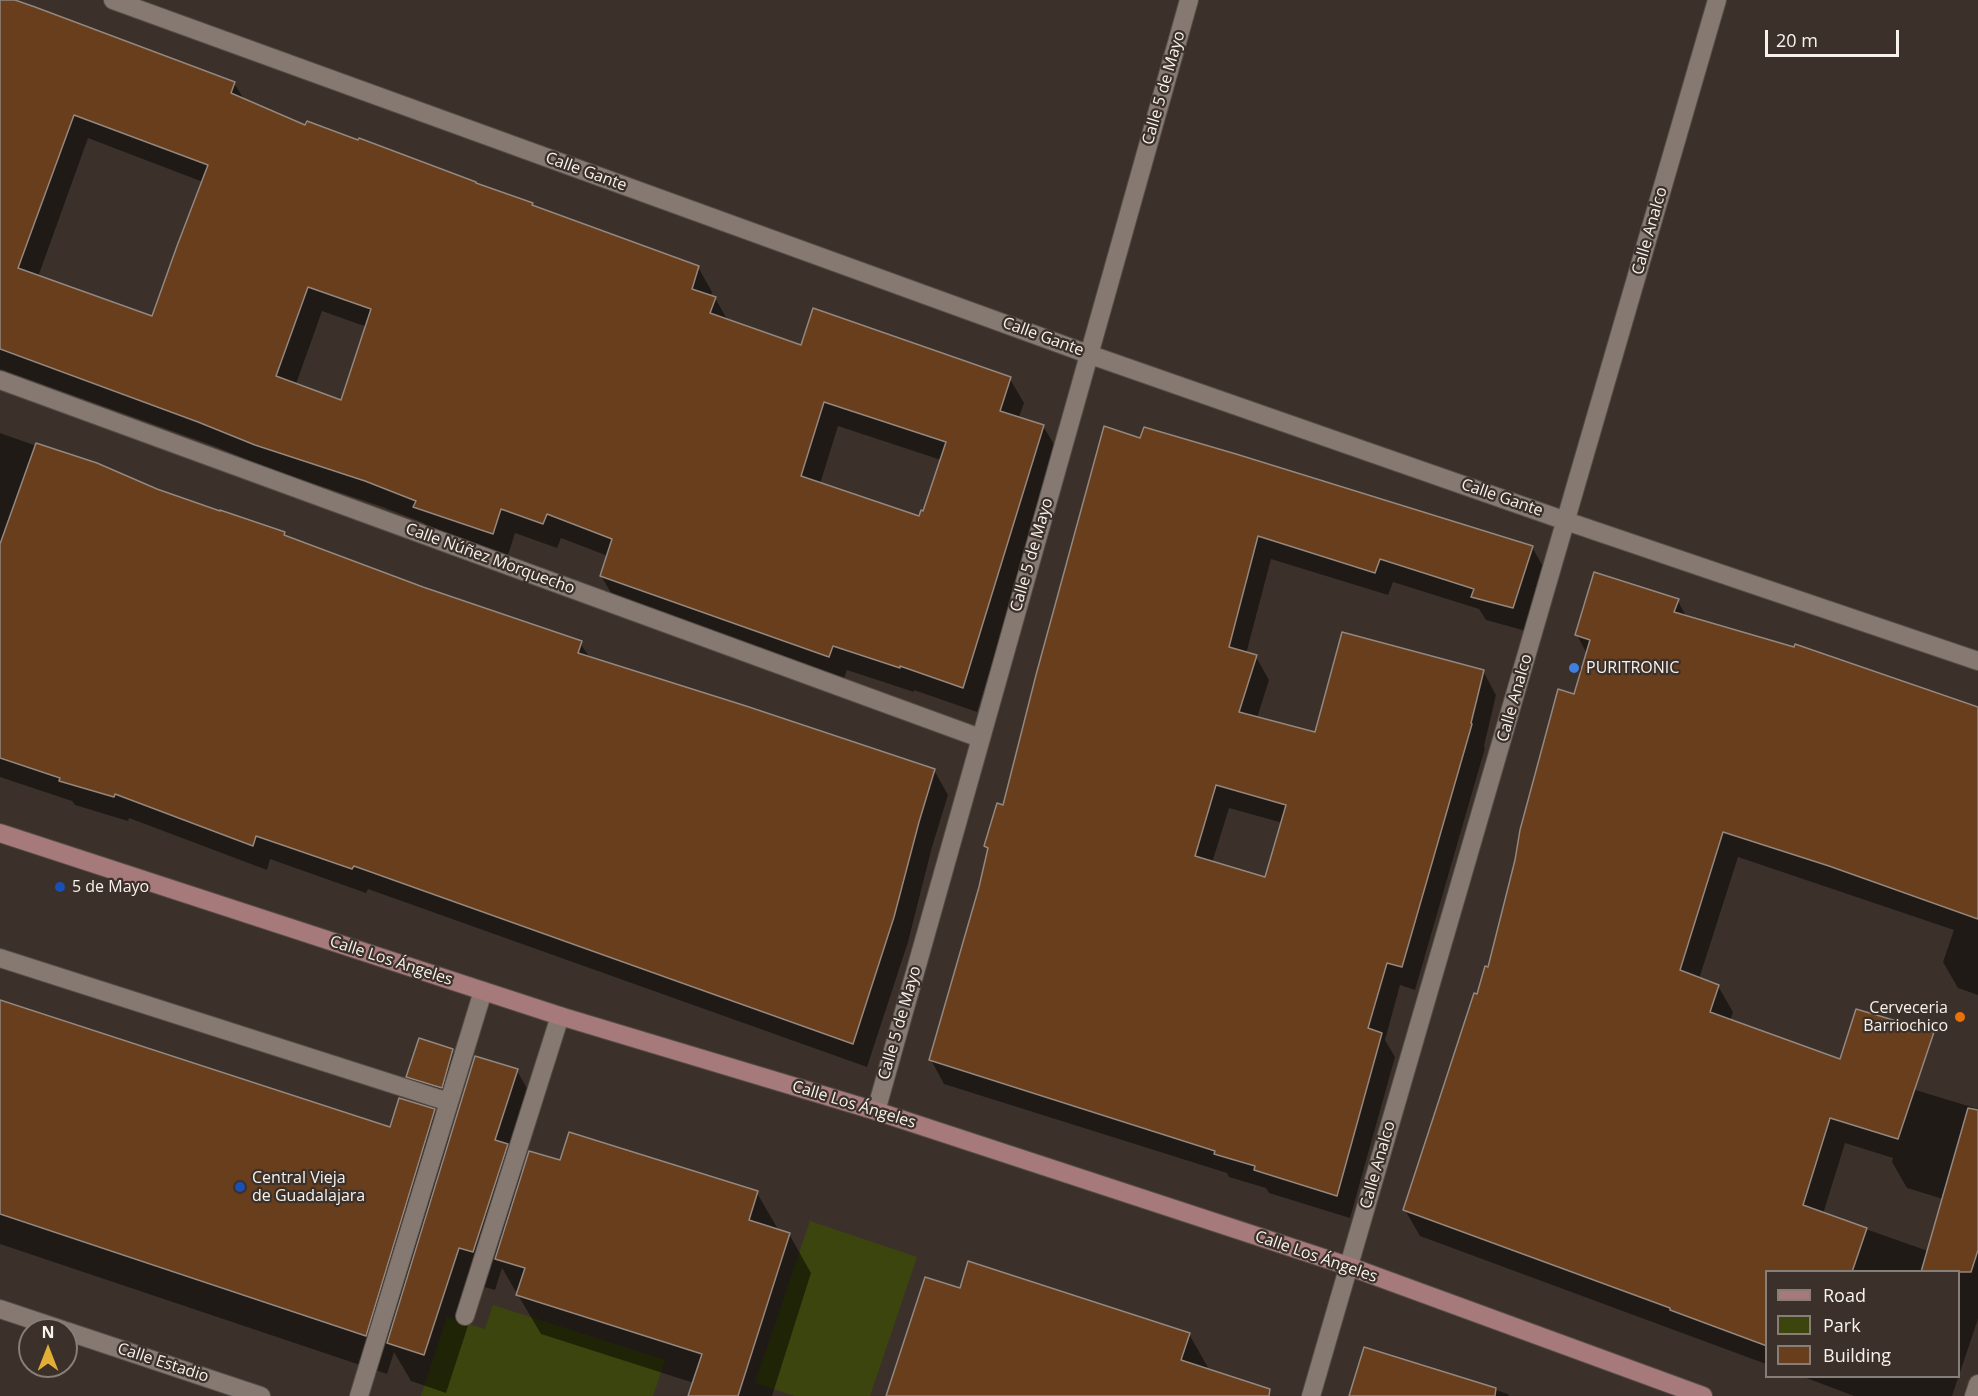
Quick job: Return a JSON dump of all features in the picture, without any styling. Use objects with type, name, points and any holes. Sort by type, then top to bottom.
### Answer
[{"type":"street","name":"Calle Gante","points":[[113,0],[1088,354],[1566,521],[1978,661]]},
{"type":"street","name":"Calle 5 de Mayo","points":[[876,1111],[1189,0]]},
{"type":"street","name":"Calle Analco","points":[[1311,1396],[1717,0]]},
{"type":"street","name":"Calle Núñez Morquecho","points":[[0,380],[980,738]]},
{"type":"street","name":"Calle Los Ángeles","points":[[0,833],[560,1016],[876,1111],[1348,1266],[1703,1396]]},
{"type":"street","points":[[0,958],[449,1102]]},
{"type":"street","points":[[359,1396],[483,991]]},
{"type":"street","points":[[465,1316],[560,1016]]},
{"type":"street","name":"Calle Estadio","points":[[0,1309],[27,1318]]},
{"type":"street","name":"Calle Estadio","points":[[78,1335],[261,1396]]},
{"type":"street","points":[[1974,1396],[1978,1384]]},
{"type":"green space","points":[[810,1221],[917,1257],[870,1396],[795,1396],[755,1383]]},
{"type":"green space","points":[[493,1305],[665,1360],[653,1396],[421,1396],[447,1317],[485,1329]]},
{"type":"building","points":[[0,0],[15,0],[235,82],[231,93],[305,125],[307,121],[358,140],[359,138],[699,266],[692,289],[716,297],[710,313],[801,345],[813,308],[1011,377],[1000,411],[1044,425],[963,688],[833,646],[829,657],[600,576],[612,539],[547,514],[543,524],[501,509],[493,534],[413,507],[416,501],[365,481],[255,445],[0,349]],"holes":[[[74,115],[208,165],[152,316],[18,268]],[[308,287],[371,309],[341,400],[276,376]],[[824,402],[946,442],[923,511],[921,510],[919,516],[801,476]]]},
{"type":"building","points":[[1104,426],[1140,438],[1144,427],[1533,546],[1513,608],[1471,597],[1474,589],[1380,559],[1375,573],[1258,536],[1229,647],[1257,655],[1239,712],[1315,732],[1342,632],[1484,670],[1472,724],[1402,967],[1387,963],[1368,1028],[1382,1033],[1337,1196],[1254,1170],[1255,1166],[1214,1154],[1215,1151],[929,1060],[979,887],[988,848],[984,846],[997,803],[1003,805]],"holes":[[[1216,785],[1286,805],[1265,877],[1195,856]]]},
{"type":"building","points":[[36,443],[97,463],[157,489],[285,532],[284,535],[423,587],[582,641],[578,653],[935,769],[894,917],[853,1044],[354,866],[352,869],[256,836],[253,846],[115,794],[114,797],[59,781],[60,778],[0,758],[0,544]]},
{"type":"building","points":[[1594,572],[1679,599],[1674,612],[1794,647],[1795,644],[1978,707],[1978,919],[1829,866],[1723,832],[1680,970],[1719,985],[1710,1012],[1840,1059],[1856,1009],[1934,1032],[1898,1139],[1830,1118],[1803,1205],[1867,1228],[1853,1270],[1765,1270],[1765,1345],[1403,1210],[1474,993],[1477,994],[1485,966],[1488,967],[1515,860],[1520,830],[1558,689],[1574,694],[1590,640],[1575,635]]},
{"type":"building","name":"Central Vieja de Guadalajara","points":[[0,1000],[390,1127],[399,1098],[435,1109],[366,1336],[0,1214]]},
{"type":"building","points":[[419,1038],[453,1049],[442,1088],[406,1077]]},
{"type":"building","points":[[475,1056],[518,1069],[495,1140],[508,1144],[473,1252],[459,1248],[424,1355],[387,1343]]},
{"type":"building","points":[[1968,1108],[1978,1110],[1978,1250],[1971,1272],[1922,1270]]},
{"type":"building","points":[[569,1132],[758,1191],[749,1220],[790,1233],[738,1396],[688,1396],[702,1354],[516,1295],[525,1268],[495,1259],[529,1151],[560,1160]]},
{"type":"building","points":[[968,1261],[1190,1333],[1181,1360],[1270,1389],[1269,1396],[886,1396],[925,1277],[960,1288]]},
{"type":"building","points":[[1364,1347],[1496,1388],[1495,1396],[1349,1396]]},
{"type":"place","name":"PURITRONIC","points":[[1574,668]]},
{"type":"place","name":"5 de Mayo","points":[[60,887]]},
{"type":"place","name":"Cerveceria Barriochico","points":[[1960,1017]]},
{"type":"place","name":"Central Vieja de Guadalajara","points":[[240,1187]]}]
